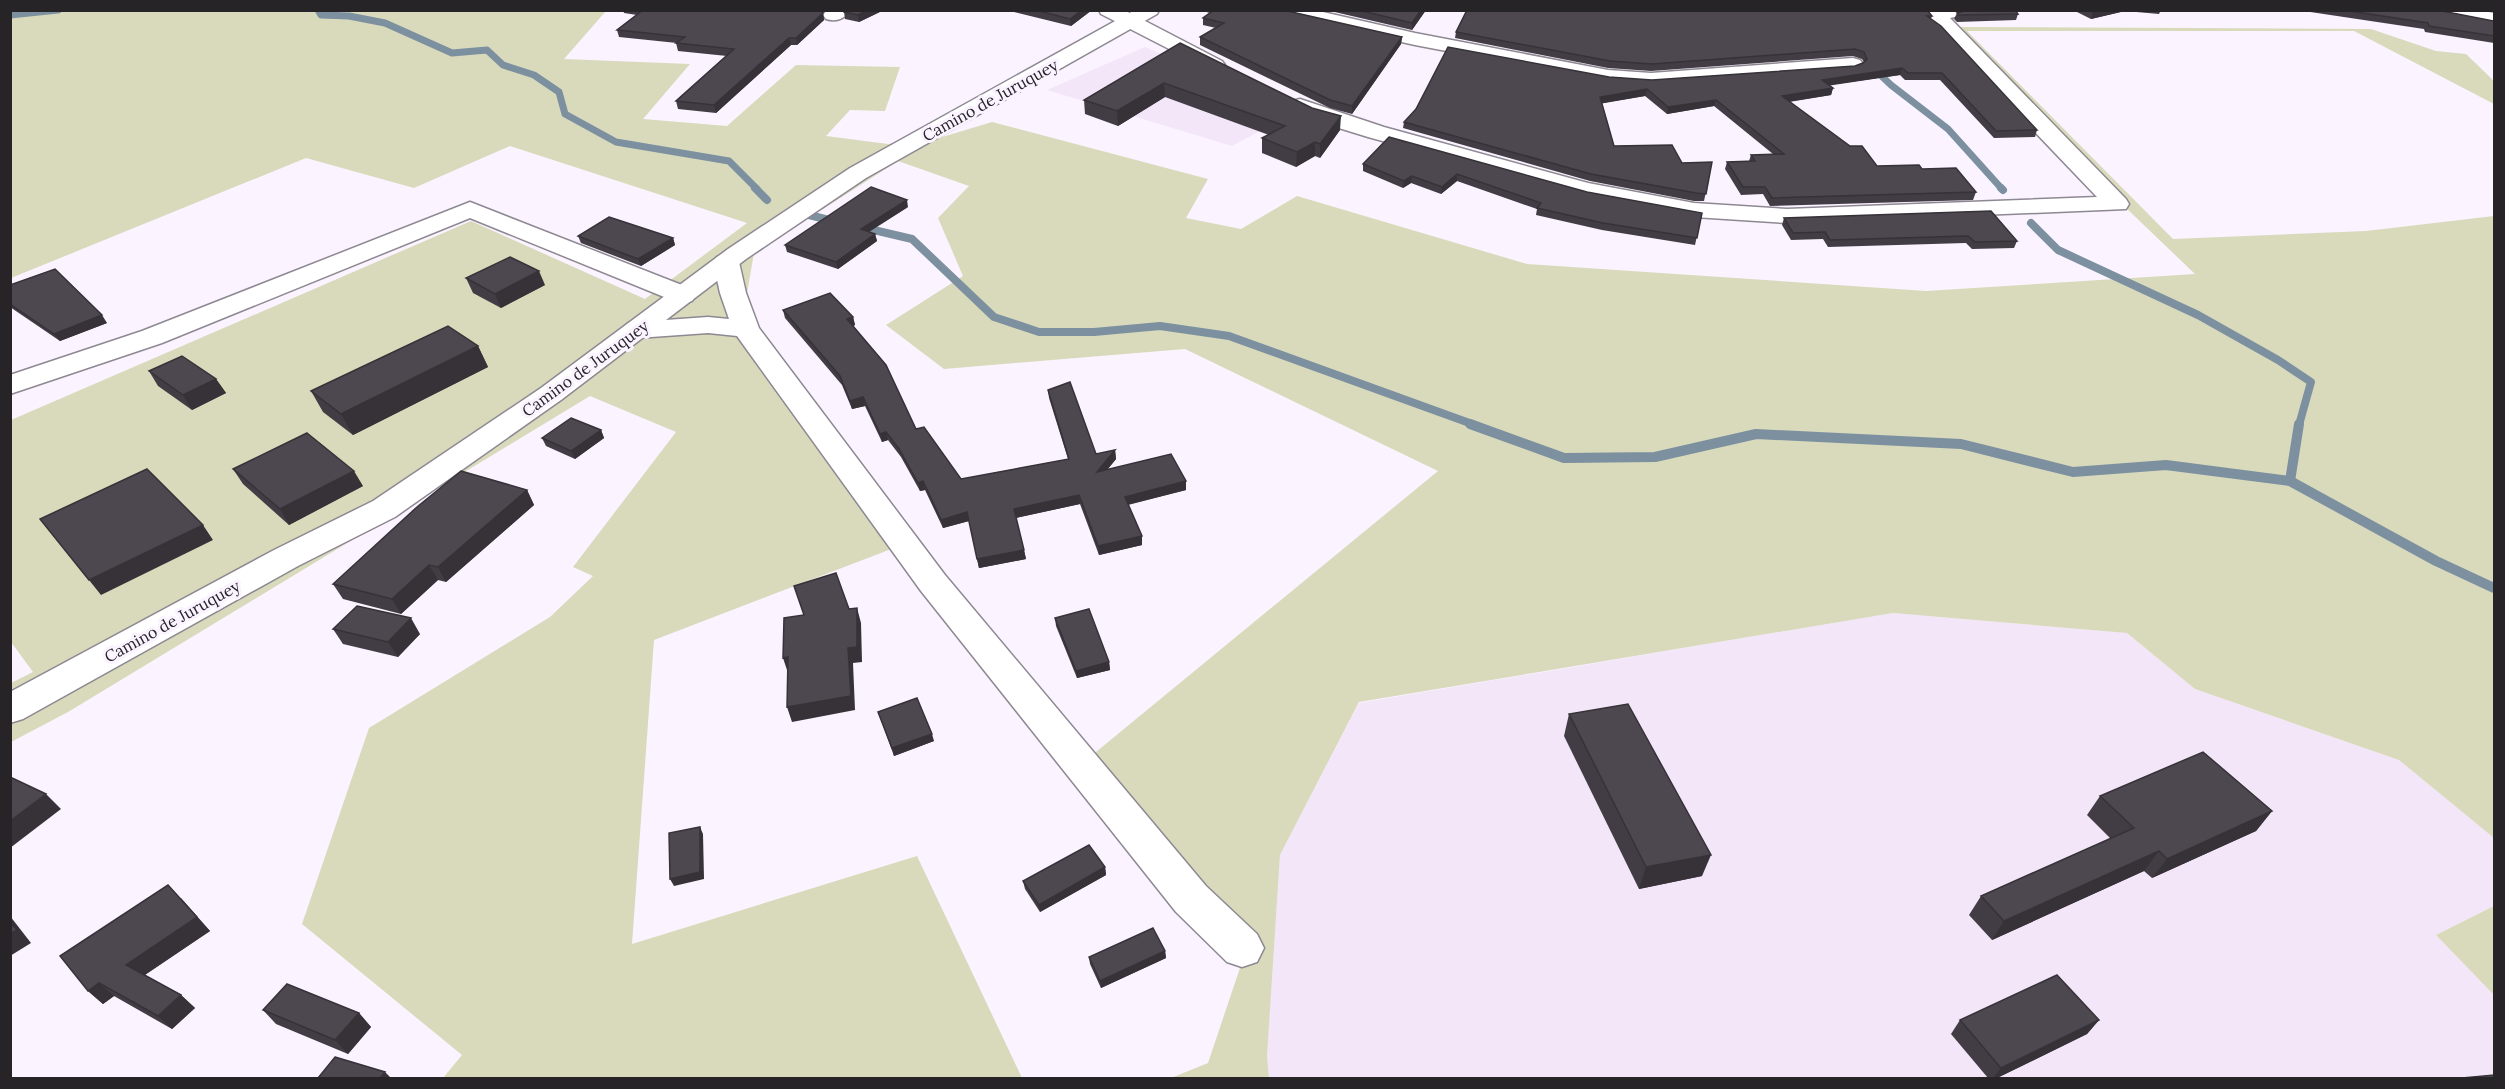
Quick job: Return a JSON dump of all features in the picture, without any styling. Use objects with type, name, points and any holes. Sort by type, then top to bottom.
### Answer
[{"type":"street","points":[[1285,10],[1415,39],[1608,76],[1651,79],[1853,64]]},
{"type":"street","points":[[1277,95],[1320,115],[1586,190],[1694,210],[1787,216],[2117,204],[1936,15],[1962,10]]},
{"type":"street","points":[[2439,10],[2494,19]]},
{"type":"street","points":[[1130,14],[1238,76]]},
{"type":"street","name":"Camino de Juruquey","points":[[10,709],[286,558],[384,509],[551,394],[726,262],[858,173],[1130,14]]},
{"type":"street","points":[[10,385],[152,337],[470,209],[683,295]]},
{"type":"street","points":[[726,262],[733,293],[746,329],[933,583],[1191,899],[1242,948]]},
{"type":"street","points":[[637,330],[708,325],[746,329]]},
{"type":"shaded area","points":[[1145,47],[1287,109],[1282,119],[1232,146],[1047,90]]},
{"type":"shaded area","points":[[1893,613],[2127,633],[2195,689],[2399,760],[2494,838],[2494,906],[2436,935],[2494,995],[2494,1078],[1269,1078],[1267,1056],[1280,855],[1359,703]]},
{"type":"green space","points":[[11,11],[606,11],[564,59],[690,64],[643,119],[727,126],[796,65],[900,67],[885,111],[850,110],[826,136],[888,144],[939,138],[992,122],[1208,179],[1186,218],[1241,229],[1297,196],[1527,264],[1926,291],[2195,274],[2100,183],[1957,31],[1961,27],[2371,29],[2436,51],[2466,54],[2494,81],[2494,104],[2354,31],[1967,31],[2173,239],[2366,231],[2494,216],[2494,838],[2399,760],[2195,689],[2127,633],[1893,613],[1359,702],[1280,855],[1267,1056],[1269,1078],[1171,1078],[1208,1063],[1247,947],[1085,761],[1438,471],[1185,349],[944,369],[886,325],[963,276],[938,218],[969,186],[898,161],[754,253],[740,334],[894,548],[654,640],[632,944],[917,856],[1022,1078],[443,1078],[462,1055],[302,924],[369,728],[550,617],[593,576],[573,567],[676,432],[590,396],[68,712],[11,742],[11,683],[33,672],[11,642],[11,420],[471,221],[645,299],[747,223],[510,146],[414,188],[306,158],[11,278]]},
{"type":"green space","points":[[2494,906],[2494,995],[2436,935]]},
{"type":"building","points":[[643,10],[821,10],[823,13],[796,38],[789,38],[714,105],[676,101],[734,49],[676,43],[685,37],[617,30]]},
{"type":"building","points":[[845,10],[868,10],[858,15],[844,12]]},
{"type":"building","points":[[1035,10],[1082,10],[1070,19]]},
{"type":"building","points":[[1214,10],[1283,10],[1402,37],[1352,106],[1330,100],[1200,37],[1224,23],[1203,18]]},
{"type":"building","points":[[1358,10],[1421,10],[1412,23]]},
{"type":"building","points":[[1467,10],[1927,10],[1932,16],[1927,16],[1941,26],[2037,130],[1996,131],[1942,73],[1908,73],[1902,68],[1822,80],[1833,88],[1782,96],[1850,146],[1862,146],[1877,166],[1919,165],[1922,169],[1956,168],[1976,192],[1772,198],[1765,187],[1743,187],[1727,162],[1755,161],[1751,155],[1784,154],[1716,100],[1668,107],[1647,89],[1600,97],[1614,146],[1672,145],[1682,163],[1712,162],[1706,194],[1591,174],[1404,122],[1416,109],[1448,47],[1609,77],[1652,80],[1855,66],[1867,59],[1864,52],[1855,49],[1652,64],[1610,61],[1456,32]]},
{"type":"building","points":[[1968,10],[2015,10],[2018,14],[1959,15],[1957,13]]},
{"type":"building","points":[[2343,10],[2437,10],[2494,21],[2494,36],[2429,26],[2428,23]]},
{"type":"building","points":[[1180,43],[1312,108],[1341,116],[1320,144],[1315,142],[1297,152],[1262,138],[1285,126],[1164,83],[1117,111],[1084,100]]},
{"type":"building","points":[[1389,137],[1587,192],[1702,213],[1697,238],[1603,223],[1537,208],[1541,203],[1457,174],[1442,187],[1412,176],[1404,181],[1363,164]]},
{"type":"building","points":[[871,187],[907,200],[861,229],[875,234],[836,262],[785,245]]},
{"type":"building","points":[[1991,211],[2017,241],[1975,242],[1968,236],[1830,240],[1825,232],[1793,233],[1784,218]]},
{"type":"building","points":[[609,217],[673,238],[638,259],[578,236]]},
{"type":"building","points":[[510,257],[539,271],[495,294],[466,278]]},
{"type":"building","points":[[55,269],[102,315],[54,334],[10,304],[10,285]]},
{"type":"building","points":[[830,293],[853,317],[847,319],[886,365],[916,429],[924,427],[961,479],[1069,459],[1048,390],[1070,382],[1096,454],[1115,450],[1097,472],[1171,454],[1186,481],[1125,497],[1142,536],[1098,546],[1079,495],[1014,509],[1024,550],[977,559],[967,512],[941,520],[923,481],[918,483],[899,449],[886,432],[880,434],[863,397],[850,401],[840,376],[783,310]]},
{"type":"building","points":[[448,326],[478,346],[341,414],[311,391]]},
{"type":"building","points":[[182,356],[216,379],[183,395],[149,371]]},
{"type":"building","points":[[571,418],[601,430],[571,451],[542,438]]},
{"type":"building","points":[[307,433],[354,471],[280,509],[233,469]]},
{"type":"building","points":[[147,469],[203,525],[89,580],[40,519]]},
{"type":"building","points":[[461,471],[527,490],[438,567],[429,565],[392,599],[333,584],[417,507]]},
{"type":"building","points":[[836,573],[849,609],[857,608],[857,647],[848,648],[851,696],[787,707],[788,657],[783,658],[784,618],[804,615],[794,586]]},
{"type":"building","points":[[357,606],[411,618],[388,642],[333,629]]},
{"type":"building","points":[[1089,609],[1109,662],[1076,671],[1055,618]]},
{"type":"building","points":[[917,698],[932,734],[892,748],[878,712]]},
{"type":"building","points":[[1628,704],[1711,855],[1646,867],[1569,714]]},
{"type":"building","points":[[2203,752],[2272,811],[2167,859],[2159,851],[2004,921],[1981,896],[2134,828],[2100,796]]},
{"type":"building","points":[[10,777],[46,794],[10,821]]},
{"type":"building","points":[[700,827],[700,872],[670,879],[669,833]]},
{"type":"building","points":[[1089,845],[1105,867],[1039,905],[1023,881]]},
{"type":"building","points":[[168,885],[197,917],[126,965],[181,995],[158,1016],[99,983],[88,991],[60,956]]},
{"type":"building","points":[[10,922],[17,930],[10,934]]},
{"type":"building","points":[[1153,928],[1165,951],[1100,981],[1089,957]]},
{"type":"building","points":[[2057,975],[2099,1020],[2001,1068],[1960,1020]]},
{"type":"building","points":[[287,984],[359,1013],[335,1040],[263,1010]]},
{"type":"building","points":[[335,1057],[385,1072],[380,1078],[318,1078]]},
{"type":"building","points":[[2494,1075],[2494,1078],[2462,1078]]},
{"type":"waterway","points":[[10,15],[58,10]]},
{"type":"waterway","points":[[318,10],[321,15],[349,16],[385,23],[452,53],[487,50],[503,65],[534,75],[559,92],[565,114],[616,142],[729,161],[757,189]]},
{"type":"waterway","points":[[1872,67],[1891,85],[1948,129],[2002,189]]},
{"type":"waterway","points":[[755,188],[767,200]]},
{"type":"waterway","points":[[809,215],[837,222]]},
{"type":"waterway","points":[[2031,223],[2058,250],[2198,315],[2278,360],[2311,382],[2299,425]]},
{"type":"waterway","points":[[861,227],[912,239],[994,317],[1039,332],[1094,332],[1160,326],[1229,336],[1475,425]]},
{"type":"waterway","points":[[1470,424],[1564,458],[1655,457],[1756,434],[1961,444],[2073,472],[2166,465],[2290,481]]},
{"type":"waterway","points":[[2290,481],[2299,424]]},
{"type":"waterway","points":[[2290,481],[2436,561],[2494,588]]}]
